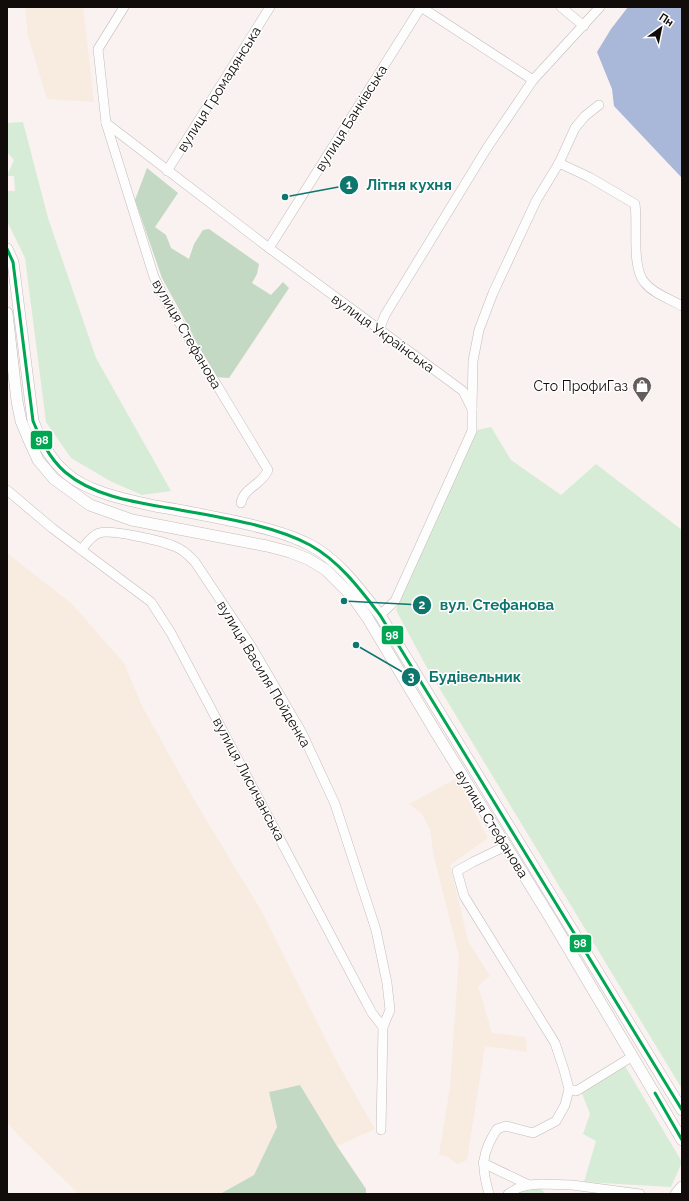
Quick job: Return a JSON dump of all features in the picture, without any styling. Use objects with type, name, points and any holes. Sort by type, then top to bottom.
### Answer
[{"type":"main road","name":"вулиця Стефанова","points":[[7,249],[13,262],[34,422],[41,442],[53,459],[65,472],[81,484],[120,498],[253,525],[285,534],[310,545],[328,556],[342,570],[380,615],[682,1110]]},
{"type":"main road","name":"вулиця Стефанова","points":[[7,313],[17,401],[21,420],[38,460],[54,480],[90,505],[132,520],[267,546],[296,554],[308,559],[326,570],[352,596],[367,617],[506,846],[682,1140]]},
{"type":"main road","points":[[367,617],[380,615]]},
{"type":"main road","points":[[675,1194],[682,1187]]},
{"type":"street","points":[[106,123],[98,49],[124,7]]},
{"type":"street","name":"вулиця Громадянська","points":[[167,171],[270,7]]},
{"type":"street","points":[[421,7],[533,80]]},
{"type":"street","name":"вулиця Банківська","points":[[269,248],[421,7]]},
{"type":"street","points":[[561,7],[584,26]]},
{"type":"street","points":[[379,330],[385,315],[483,155],[533,80],[600,7]]},
{"type":"street","points":[[472,409],[473,361],[479,330],[494,293],[536,201],[559,163],[575,128],[585,116],[599,105]]},
{"type":"street","name":"вулиця Українська","points":[[106,123],[269,248],[463,391],[472,409],[472,431],[395,601],[380,615]]},
{"type":"street","name":"вулиця Стефанова","points":[[106,123],[154,277],[165,298],[268,470],[266,476],[242,496],[240,503]]},
{"type":"street","points":[[559,163],[589,177],[635,204],[636,259],[640,274],[650,289],[682,306]]},
{"type":"street","name":"вулиця Лисичанська","points":[[7,490],[52,528],[151,602],[171,633],[365,1000],[383,1027]]},
{"type":"street","name":"вулиця Василя Пойденка","points":[[81,550],[89,540],[98,533],[110,532],[177,547],[185,552],[195,562],[250,646],[302,733],[335,804],[376,930],[387,983],[390,1010],[383,1027]]},
{"type":"street","points":[[489,1194],[482,1163],[489,1142],[497,1129],[506,1126],[533,1133],[556,1121],[565,1105],[569,1089],[555,1043],[464,896],[457,870],[506,846]]},
{"type":"street","points":[[381,1130],[383,1027]]},
{"type":"street","points":[[569,1089],[578,1090],[632,1056]]},
{"type":"street","points":[[482,1163],[529,1185]]},
{"type":"street","points":[[508,1194],[518,1188],[541,1184],[571,1189],[640,1194]]},
{"type":"street","points":[[675,1194],[682,1193]]},
{"type":"shaded area","points":[[25,7],[83,7],[94,102],[47,99],[28,36]]},
{"type":"shaded area","points":[[7,553],[72,604],[124,663],[142,706],[196,803],[262,912],[338,1064],[375,1129],[337,1146],[300,1085],[269,1092],[277,1127],[254,1175],[220,1194],[79,1194],[18,1135],[7,1122]]},
{"type":"shaded area","points":[[457,778],[488,838],[450,865],[468,941],[490,976],[478,986],[492,1033],[526,1037],[527,1052],[485,1046],[467,1160],[457,1164],[448,1157],[439,1155],[450,1087],[459,956],[434,857],[430,829],[421,813],[409,804]]},
{"type":"green space","points":[[23,122],[48,218],[96,358],[171,491],[142,495],[110,481],[71,458],[46,422],[25,258],[7,221],[7,191],[15,191],[14,176],[7,176],[14,160],[7,152],[7,123]]},
{"type":"green space","points":[[147,168],[178,193],[155,227],[166,235],[171,248],[189,259],[194,244],[203,230],[209,229],[259,264],[257,274],[252,283],[271,295],[283,282],[289,288],[229,378],[216,377],[162,278],[135,200]]},
{"type":"green space","points":[[491,427],[511,460],[561,495],[596,464],[682,530],[682,1089],[426,666],[396,610],[477,430]]},
{"type":"green space","points":[[625,1066],[682,1162],[671,1187],[584,1182],[596,1141],[583,1134],[590,1114],[581,1091]]},
{"type":"green space","points":[[300,1085],[337,1146],[366,1189],[366,1194],[220,1194],[254,1175],[277,1127],[269,1092]]},
{"type":"green space","points":[[540,1188],[546,1194],[515,1194],[518,1191]]},
{"type":"water","points":[[628,7],[682,7],[682,178],[614,106],[612,89],[597,52],[611,29]]},
{"type":"transit line","name":"98","points":[[7,249],[13,262],[33,421],[42,442],[54,461],[59,467],[76,480],[88,487],[114,497],[204,514],[278,531],[310,545],[340,567],[365,595],[380,615],[682,1110]]},
{"type":"transit line","name":"98","points":[[655,1093],[682,1140]]},
{"type":"place","name":"Літня кухня","points":[[285,197]]},
{"type":"place","name":"Сто ПрофиГаз","points":[[642,403]]},
{"type":"place","name":"вул. Стефанова","points":[[344,601]]},
{"type":"place","name":"Будівельник","points":[[356,645]]}]
